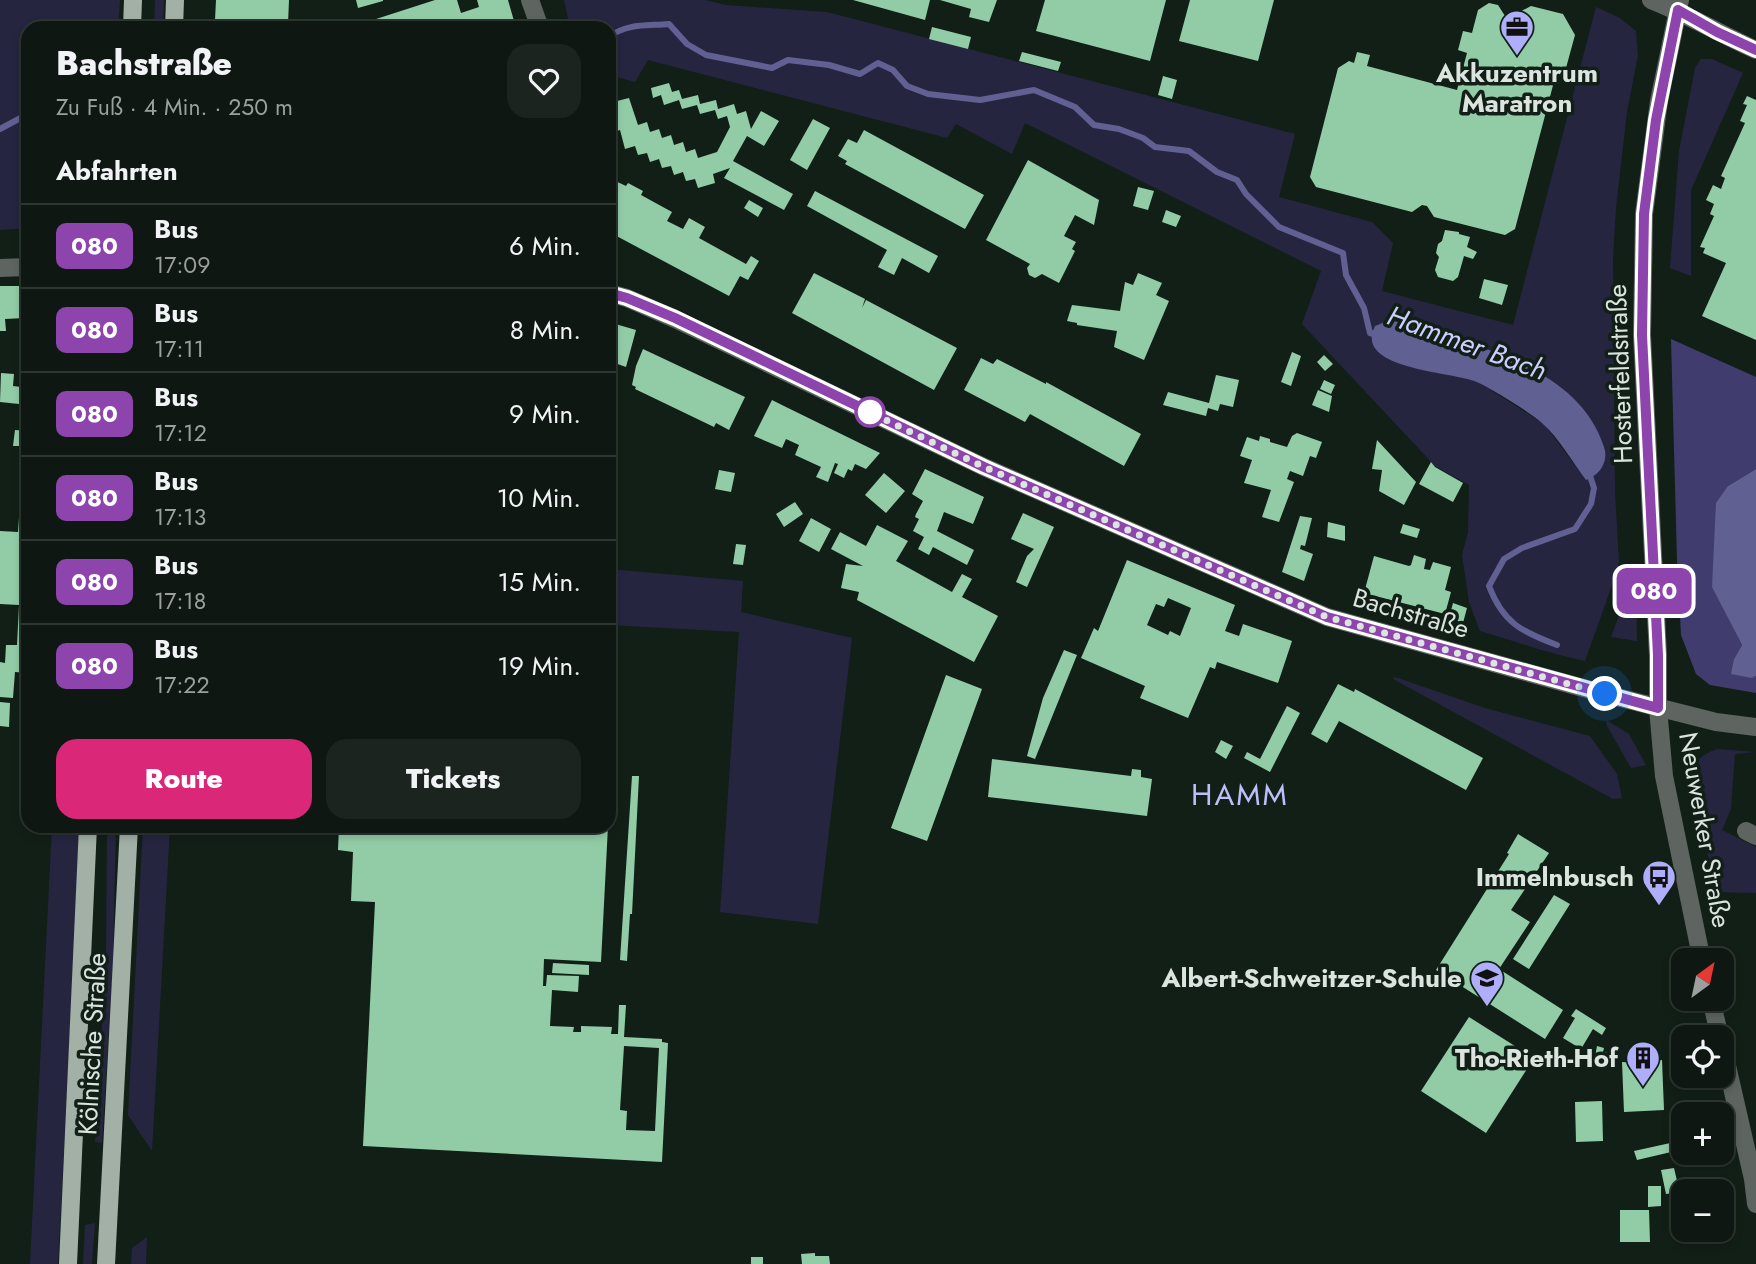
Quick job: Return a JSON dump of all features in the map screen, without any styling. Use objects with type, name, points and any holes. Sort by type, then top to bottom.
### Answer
[{"type":"main road","points":[[132,21],[133,0]]},
{"type":"main road","points":[[174,21],[175,0]]},
{"type":"main road","name":"Kölnische Straße","points":[[68,1264],[88,833]]},
{"type":"main road","name":"Kölnische Straße","points":[[106,1264],[129,833]]},
{"type":"street","points":[[530,0],[538,21]]},
{"type":"street","points":[[1651,0],[1679,5],[1717,32],[1756,50]]},
{"type":"street","name":"Hosterfeldstraße","points":[[1658,708],[1658,655],[1642,335],[1644,214],[1654,126],[1679,5]]},
{"type":"street","points":[[0,268],[21,267]]},
{"type":"street","name":"Bachstraße","points":[[616,295],[675,318],[984,467],[1327,617],[1658,708],[1716,722],[1756,727]]},
{"type":"street","name":"Neuwerker Straße","points":[[1658,708],[1664,776],[1699,948]]},
{"type":"street","points":[[1732,1088],[1753,1179],[1756,1204]]},
{"type":"shaded area","points":[[0,0],[120,0],[118,21],[21,21],[21,228],[0,230]]},
{"type":"shaded area","points":[[155,0],[164,0],[163,21],[154,21]]},
{"type":"shaded area","points":[[564,0],[705,0],[726,5],[827,12],[1295,134],[1279,197],[1372,222],[1393,243],[1382,291],[1513,325],[1596,7],[1620,18],[1636,31],[1638,55],[1627,112],[1613,257],[1615,493],[1619,562],[1585,661],[1480,631],[1469,602],[1462,555],[1468,532],[1469,485],[1435,466],[1302,324],[1321,271],[1025,123],[1012,154],[956,124],[947,138],[648,60],[635,82],[616,77],[616,21],[568,21]],"holes":[[[1390,320],[1605,463],[1586,480],[1544,424],[1477,381],[1373,331],[1375,326]]]},
{"type":"shaded area","points":[[1701,59],[1712,59],[1743,73],[1691,190],[1691,276],[1670,268],[1679,151],[1695,68]]},
{"type":"shaded area","points":[[1671,339],[1756,377],[1756,469],[1728,486],[1712,586],[1742,645],[1734,659],[1752,678],[1756,676],[1756,693],[1710,685],[1696,674],[1681,635]]},
{"type":"shaded area","points":[[1636,569],[1637,641],[1611,637]]},
{"type":"shaded area","points":[[616,570],[743,581],[741,612],[852,638],[818,924],[720,912],[739,632],[616,625]]},
{"type":"shaded area","points":[[1395,677],[1485,708],[1590,736],[1617,774],[1622,798],[1613,799],[1393,679]]},
{"type":"shaded area","points":[[1606,720],[1629,734],[1646,765],[1631,768]]},
{"type":"shaded area","points":[[1718,749],[1756,752],[1735,754],[1731,809],[1722,830],[1756,847],[1756,893],[1716,892],[1691,776],[1700,758]]},
{"type":"shaded area","points":[[52,833],[81,833],[58,1264],[30,1264]]},
{"type":"shaded area","points":[[107,833],[116,833],[113,961],[102,1143],[95,1142],[106,961]]},
{"type":"shaded area","points":[[143,833],[170,833],[152,1151],[128,1115]]},
{"type":"shaded area","points":[[95,1223],[92,1264],[83,1264],[85,1225]]},
{"type":"shaded area","points":[[147,1237],[146,1264],[131,1264],[132,1248]]},
{"type":"water","points":[[1390,320],[1483,348],[1515,360],[1544,376],[1570,395],[1590,418],[1604,447],[1602,467],[1586,480],[1549,430],[1512,402],[1479,383],[1410,367],[1392,361],[1378,352],[1372,341],[1375,326]]},
{"type":"water","points":[[1756,469],[1756,676],[1752,678],[1731,674],[1734,659],[1742,645],[1712,587],[1716,503],[1728,486]]},
{"type":"building","points":[[216,0],[289,0],[288,21],[215,20]]},
{"type":"building","points":[[356,0],[383,0],[383,1],[358,8]]},
{"type":"building","points":[[435,0],[457,0],[461,13],[479,7],[477,0],[508,0],[514,21],[480,19],[373,20]]},
{"type":"building","points":[[853,0],[930,0],[925,20]]},
{"type":"building","points":[[940,0],[997,0],[989,22],[969,17],[971,9]]},
{"type":"building","points":[[1045,0],[1166,0],[1150,61],[1036,31]]},
{"type":"building","points":[[1190,0],[1274,0],[1258,61],[1179,41]]},
{"type":"building","points":[[1489,3],[1498,5],[1505,16],[1503,24],[1508,25],[1510,17],[1531,6],[1563,14],[1575,35],[1566,68],[1556,74],[1515,229],[1505,235],[1434,217],[1427,206],[1422,205],[1412,212],[1316,187],[1310,177],[1338,68],[1349,61],[1354,63],[1357,52],[1370,55],[1367,66],[1457,90],[1467,53],[1458,50],[1463,31],[1472,33],[1478,10]]},
{"type":"building","points":[[932,27],[971,37],[968,49],[929,39]]},
{"type":"building","points":[[1022,52],[1061,62],[1058,71],[1019,61]]},
{"type":"building","points":[[1163,76],[1177,80],[1172,99],[1158,95]]},
{"type":"building","points":[[669,83],[672,92],[679,90],[682,99],[698,95],[700,104],[716,100],[718,109],[734,104],[737,114],[746,111],[751,129],[761,111],[779,121],[764,146],[747,136],[733,161],[793,194],[784,210],[724,178],[730,168],[713,174],[715,183],[698,188],[695,179],[686,181],[683,172],[674,175],[671,166],[662,168],[659,159],[650,162],[647,153],[638,155],[635,146],[625,149],[620,130],[616,131],[616,101],[629,98],[638,125],[647,122],[650,132],[659,129],[662,138],[671,135],[674,145],[683,142],[686,152],[695,149],[698,158],[717,152],[730,127],[727,116],[718,119],[715,110],[700,114],[697,105],[682,109],[679,100],[664,105],[661,95],[653,98],[651,88]]},
{"type":"building","points":[[1747,96],[1756,100],[1756,340],[1702,316],[1726,263],[1703,253],[1705,248],[1700,247],[1714,216],[1710,214],[1714,204],[1706,200],[1713,185],[1721,189],[1725,178],[1721,176],[1745,123],[1740,121],[1747,105],[1743,104]]},
{"type":"building","points":[[813,119],[830,128],[807,170],[790,160]]},
{"type":"building","points":[[864,130],[984,195],[965,229],[845,164],[847,161],[838,156],[848,139],[857,143]]},
{"type":"building","points":[[1028,160],[1099,200],[1094,225],[1075,215],[1064,236],[1076,242],[1072,249],[1075,251],[1059,283],[1042,274],[1035,278],[1029,275],[1027,268],[1030,264],[986,240]]},
{"type":"building","points":[[616,181],[626,186],[628,183],[643,191],[641,195],[672,212],[667,221],[683,229],[689,218],[705,227],[699,238],[746,264],[751,256],[759,261],[748,280],[740,276],[729,296],[616,236]]},
{"type":"building","points":[[1138,187],[1154,191],[1148,210],[1133,206]]},
{"type":"building","points":[[815,191],[938,256],[929,273],[902,258],[894,275],[878,267],[887,250],[807,206]]},
{"type":"building","points":[[749,200],[763,208],[758,217],[744,208]]},
{"type":"building","points":[[1166,210],[1181,216],[1176,227],[1162,222]]},
{"type":"building","points":[[1445,230],[1470,237],[1467,247],[1477,252],[1473,259],[1464,256],[1458,277],[1453,281],[1438,277],[1435,270],[1439,257],[1436,253],[1438,244],[1442,241]]},
{"type":"building","points":[[814,273],[865,299],[862,308],[866,300],[957,348],[934,390],[792,313]]},
{"type":"building","points":[[1138,273],[1162,283],[1156,295],[1169,301],[1144,360],[1114,347],[1117,331],[1067,321],[1072,305],[1120,311],[1125,282],[1133,285]]},
{"type":"building","points":[[1484,279],[1508,285],[1502,305],[1479,298]]},
{"type":"building","points":[[0,286],[21,286],[21,318],[5,319],[6,331],[0,331]]},
{"type":"building","points":[[616,324],[636,330],[626,367],[616,363]]},
{"type":"building","points":[[643,349],[745,397],[729,430],[716,423],[714,427],[635,389],[632,385]]},
{"type":"building","points":[[1292,352],[1301,356],[1291,386],[1281,382]]},
{"type":"building","points":[[1324,355],[1333,364],[1325,371],[1317,362]]},
{"type":"building","points":[[981,358],[993,364],[997,359],[1046,382],[1141,434],[1124,466],[1030,414],[1025,422],[964,390]]},
{"type":"building","points":[[1,373],[14,374],[13,386],[21,387],[19,404],[0,402]]},
{"type":"building","points":[[1216,375],[1239,380],[1233,407],[1220,404],[1218,411],[1208,408],[1206,416],[1163,405],[1168,392],[1209,403]]},
{"type":"building","points":[[1324,380],[1335,385],[1331,394],[1320,389]]},
{"type":"building","points":[[1318,390],[1332,396],[1329,412],[1312,405]]},
{"type":"building","points":[[772,400],[880,453],[866,469],[855,464],[852,471],[848,469],[844,478],[834,473],[838,464],[835,463],[828,482],[816,477],[821,467],[795,455],[799,445],[786,439],[782,448],[754,436]]},
{"type":"building","points":[[15,430],[21,430],[21,446],[13,446]]},
{"type":"building","points":[[1297,433],[1322,442],[1316,458],[1310,456],[1303,476],[1290,471],[1287,479],[1294,482],[1279,522],[1262,517],[1271,490],[1244,483],[1252,460],[1240,456],[1247,437],[1259,441],[1260,436],[1287,447],[1292,436]]},
{"type":"building","points":[[1377,440],[1416,482],[1404,505],[1379,491],[1382,470],[1372,469]]},
{"type":"building","points":[[1431,462],[1463,483],[1453,502],[1419,484]]},
{"type":"building","points":[[925,469],[984,497],[973,524],[944,512],[937,531],[974,550],[967,565],[933,547],[929,555],[918,549],[924,537],[913,531],[919,519],[915,517],[916,514],[923,501],[912,494]]},
{"type":"building","points":[[719,470],[735,473],[731,492],[715,489]]},
{"type":"building","points":[[884,473],[905,491],[886,513],[865,495]]},
{"type":"building","points":[[21,489],[21,672],[15,672],[13,698],[0,697],[0,662],[5,663],[6,645],[17,645],[19,605],[0,604],[0,531],[18,532]]},
{"type":"building","points":[[795,502],[803,514],[784,527],[776,514]]},
{"type":"building","points":[[1023,513],[1054,527],[1027,587],[1016,582],[1027,556],[1034,549],[1011,539]]},
{"type":"building","points":[[1300,516],[1312,518],[1305,546],[1301,545],[1300,549],[1313,554],[1304,581],[1282,572]]},
{"type":"building","points":[[811,518],[831,529],[819,552],[799,541]]},
{"type":"building","points":[[1328,522],[1345,526],[1345,541],[1327,537]]},
{"type":"building","points":[[1403,524],[1420,529],[1417,538],[1400,533]]},
{"type":"building","points":[[877,525],[908,541],[896,561],[952,592],[962,574],[972,579],[962,597],[998,616],[974,662],[857,600],[859,592],[841,588],[846,564],[863,566],[831,549],[840,532],[866,546]]},
{"type":"building","points":[[736,544],[746,545],[743,565],[733,564]]},
{"type":"building","points":[[1414,555],[1426,559],[1424,569],[1430,570],[1433,562],[1451,567],[1445,590],[1451,592],[1445,614],[1364,593],[1374,556],[1409,566]]},
{"type":"building","points":[[1127,560],[1235,605],[1225,631],[1239,636],[1243,624],[1292,641],[1278,683],[1217,662],[1215,669],[1210,667],[1188,718],[1140,698],[1145,686],[1081,658],[1094,628],[1098,631]],"holes":[[[1168,598],[1191,608],[1180,636],[1170,631],[1168,635],[1147,625],[1156,604],[1164,607]]]},
{"type":"building","points":[[1453,603],[1467,608],[1463,623],[1449,618]]},
{"type":"building","points":[[1064,650],[1077,655],[1035,759],[1027,756],[1043,698]]},
{"type":"building","points":[[946,675],[982,689],[927,841],[891,828]]},
{"type":"building","points":[[1338,684],[1354,692],[1355,689],[1483,758],[1466,790],[1339,721],[1327,743],[1311,734]]},
{"type":"building","points":[[0,702],[10,703],[9,727],[0,726]]},
{"type":"building","points":[[1287,706],[1300,713],[1270,772],[1244,758],[1247,752],[1260,759]]},
{"type":"building","points":[[1221,740],[1233,746],[1226,759],[1215,752]]},
{"type":"building","points":[[992,759],[1131,776],[1132,769],[1141,770],[1141,777],[1152,779],[1147,816],[988,797]]},
{"type":"building","points":[[632,776],[639,776],[627,961],[620,960]]},
{"type":"building","points":[[339,833],[608,833],[601,962],[544,959],[543,986],[546,986],[547,975],[579,976],[578,992],[552,990],[550,1026],[574,1027],[573,1032],[581,1032],[581,1026],[612,1027],[611,1034],[618,1034],[619,1005],[626,1005],[624,1037],[662,1039],[662,1042],[668,1043],[662,1162],[363,1146],[375,902],[351,901],[353,852],[338,850]],"holes":[[[624,1046],[659,1048],[655,1131],[626,1130],[627,1111],[620,1110]]]},
{"type":"building","points":[[1518,834],[1549,853],[1511,910],[1530,922],[1499,969],[1563,1010],[1545,1039],[1436,970],[1509,854],[1507,853]]},
{"type":"building","points":[[1554,895],[1570,904],[1529,969],[1513,959]]},
{"type":"building","points":[[553,963],[589,965],[589,975],[552,973]]},
{"type":"building","points":[[1576,1009],[1606,1028],[1602,1035],[1593,1029],[1581,1049],[1563,1038],[1575,1018],[1571,1016]]},
{"type":"building","points":[[1469,1017],[1534,1058],[1486,1133],[1421,1091]]},
{"type":"building","points":[[1597,1046],[1604,1048],[1603,1052],[1616,1054],[1614,1061],[1595,1057]]},
{"type":"building","name":"Tho-Rieth-Hof","points":[[1662,1060],[1664,1110],[1624,1112],[1622,1062],[1651,1064],[1651,1061]]},
{"type":"building","points":[[1602,1101],[1603,1141],[1576,1142],[1575,1102]]},
{"type":"building","points":[[1671,1143],[1671,1152],[1637,1160],[1634,1151]]},
{"type":"building","points":[[1674,1168],[1677,1179],[1671,1179],[1671,1193],[1666,1194],[1661,1170]]},
{"type":"building","points":[[1648,1186],[1661,1186],[1661,1206],[1648,1207]]},
{"type":"building","points":[[1620,1210],[1649,1210],[1650,1242],[1620,1242]]},
{"type":"building","points":[[815,1253],[815,1256],[829,1256],[830,1264],[802,1264],[801,1254]]},
{"type":"building","points":[[751,1257],[763,1257],[763,1264],[751,1264]]},
{"type":"waterway","name":"Hammer Bach","points":[[616,33],[630,27],[669,24],[687,44],[706,55],[772,68],[788,60],[829,65],[860,74],[878,63],[893,70],[907,86],[928,94],[980,100],[1034,90],[1075,107],[1094,125],[1119,129],[1143,138],[1155,147],[1189,151],[1217,172],[1237,180],[1246,194],[1279,227],[1343,253],[1346,275],[1364,308],[1370,333],[1377,335]]},
{"type":"waterway","name":"Hammer Bach","points":[[0,129],[21,118]]},
{"type":"waterway","name":"Hammer Bach","points":[[1557,645],[1534,636],[1507,618],[1489,586],[1504,559],[1522,548],[1575,529],[1591,504],[1594,488],[1589,473]]},
{"type":"bus line","name":"080","points":[[616,295],[675,318],[984,467],[1327,617],[1658,708],[1658,655],[1642,335],[1644,214],[1653,139],[1678,10],[1756,50]]},
{"type":"place","name":"Akkuzentrum Maratron","points":[[1517,57]]},
{"type":"place","name":"Immelnbusch","points":[[1659,907]]},
{"type":"place","name":"Albert-Schweitzer-Schule","points":[[1487,1008]]},
{"type":"place","name":"Tho-Rieth-Hof","points":[[1643,1088]]},
{"type":"district","name":"HAMM","points":[[1240,794]]},
{"type":"route","points":[[870,412],[867,411],[984,467],[1327,617],[1605,694]]}]
